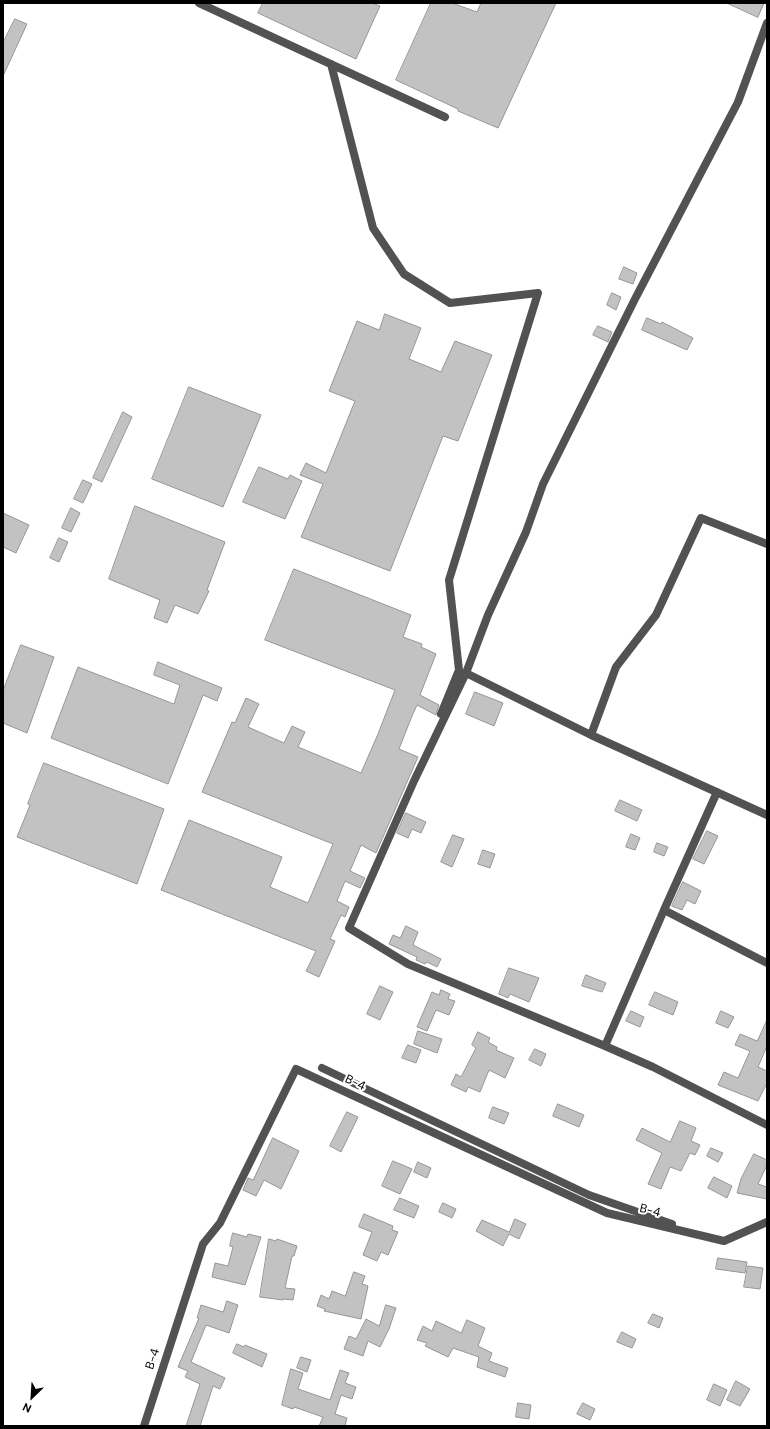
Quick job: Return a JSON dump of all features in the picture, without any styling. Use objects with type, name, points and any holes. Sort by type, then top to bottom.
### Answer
[{"type":"street","points":[[199,3],[445,116]]},
{"type":"street","points":[[414,781],[466,673],[488,615],[526,532],[543,484],[635,299],[738,102],[767,23]]},
{"type":"street","points":[[331,64],[373,228],[404,274],[450,303],[538,293],[449,580],[459,670],[414,781],[349,928],[408,964],[653,1066],[767,1125]]},
{"type":"street","points":[[591,735],[616,667],[656,615],[701,518],[767,544]]},
{"type":"street","points":[[466,673],[591,735],[767,815]]},
{"type":"street","points":[[605,1046],[717,792]]},
{"type":"street","points":[[664,910],[767,963]]},
{"type":"street","name":"B-4","points":[[144,1426],[203,1244],[220,1223],[296,1068],[607,1213],[724,1241]]},
{"type":"street","points":[[322,1068],[589,1195],[724,1241],[767,1222]]},
{"type":"building","points":[[263,3],[372,3],[380,6],[356,59],[258,13]]},
{"type":"building","points":[[431,3],[452,3],[477,12],[481,3],[556,3],[498,128],[458,111],[458,109],[396,80]]},
{"type":"building","points":[[727,3],[764,3],[758,17]]},
{"type":"building","points":[[15,19],[27,24],[3,76],[3,43]]},
{"type":"building","points":[[624,267],[637,273],[633,284],[619,279]]},
{"type":"building","points":[[612,293],[621,297],[616,310],[607,305]]},
{"type":"building","points":[[385,314],[421,328],[409,359],[441,372],[455,341],[492,355],[458,441],[443,436],[390,571],[301,537],[323,484],[300,475],[306,463],[326,473],[355,401],[329,391],[357,321],[379,330]]},
{"type":"building","points":[[647,318],[661,324],[662,322],[693,338],[687,350],[642,330]]},
{"type":"building","points":[[598,326],[612,332],[608,342],[593,335]]},
{"type":"building","points":[[189,387],[261,415],[223,507],[152,479]]},
{"type":"building","points":[[123,412],[132,417],[102,482],[93,478]]},
{"type":"building","points":[[259,467],[288,479],[290,475],[302,481],[285,519],[243,502]]},
{"type":"building","points":[[83,480],[92,484],[83,503],[74,499]]},
{"type":"building","points":[[135,506],[225,542],[207,590],[209,591],[198,614],[175,605],[167,623],[154,618],[160,600],[109,579]]},
{"type":"building","points":[[71,508],[80,513],[71,532],[62,528]]},
{"type":"building","points":[[3,513],[29,525],[16,553],[3,547]]},
{"type":"building","points":[[59,538],[68,542],[59,562],[50,558]]},
{"type":"building","points":[[294,569],[411,615],[403,637],[422,644],[421,647],[436,654],[420,695],[439,705],[436,715],[417,705],[412,716],[399,749],[418,757],[376,853],[361,845],[350,871],[365,878],[360,888],[345,881],[337,901],[349,907],[345,917],[341,915],[330,939],[335,941],[319,977],[306,971],[316,951],[161,890],[189,820],[282,857],[270,887],[308,903],[333,844],[202,792],[232,722],[235,723],[246,698],[259,704],[248,727],[284,743],[292,726],[305,732],[298,747],[361,773],[378,734],[395,690],[265,640]]},
{"type":"building","points":[[21,645],[54,657],[27,733],[3,723],[3,691]]},
{"type":"building","points":[[158,662],[222,688],[217,701],[203,695],[168,784],[51,738],[78,667],[174,704],[180,685],[154,675]]},
{"type":"building","points":[[475,692],[503,703],[494,726],[466,714]]},
{"type":"building","points":[[44,763],[164,809],[137,884],[17,837],[30,805],[28,804]]},
{"type":"building","points":[[620,800],[642,810],[637,821],[615,811]]},
{"type":"building","points":[[406,813],[426,822],[421,833],[412,829],[408,838],[397,833]]},
{"type":"building","points":[[707,831],[718,836],[704,864],[693,859]]},
{"type":"building","points":[[631,834],[640,838],[635,850],[626,847]]},
{"type":"building","points":[[453,835],[464,839],[452,867],[441,862]]},
{"type":"building","points":[[657,843],[668,847],[664,856],[654,852]]},
{"type":"building","points":[[483,850],[495,854],[490,868],[478,864]]},
{"type":"building","points":[[683,882],[701,891],[695,904],[687,900],[682,910],[672,906]]},
{"type":"building","points":[[406,926],[418,932],[413,945],[441,959],[437,967],[427,962],[425,964],[416,960],[417,957],[389,944],[393,935],[400,938]]},
{"type":"building","points":[[509,968],[539,978],[529,1002],[510,994],[508,998],[499,994]]},
{"type":"building","points":[[586,975],[606,983],[602,992],[582,986]]},
{"type":"building","points":[[380,986],[393,992],[380,1020],[367,1014]]},
{"type":"building","points":[[441,990],[450,994],[448,999],[455,1001],[449,1015],[436,1010],[427,1031],[417,1027],[432,992],[439,995]]},
{"type":"building","points":[[655,992],[678,1002],[673,1015],[649,1005]]},
{"type":"building","points":[[631,1011],[644,1017],[640,1027],[626,1021]]},
{"type":"building","points":[[721,1011],[734,1017],[728,1028],[716,1023]]},
{"type":"building","points":[[767,1020],[767,1046],[758,1067],[767,1071],[767,1083],[758,1101],[718,1085],[724,1072],[738,1078],[750,1051],[735,1045],[740,1034],[757,1041]]},
{"type":"building","points":[[418,1031],[442,1039],[437,1053],[414,1044]]},
{"type":"building","points":[[478,1032],[490,1038],[488,1042],[497,1047],[496,1050],[514,1058],[505,1078],[489,1070],[480,1092],[468,1087],[466,1092],[451,1085],[456,1074],[461,1077],[476,1048],[472,1045]]},
{"type":"building","points":[[408,1045],[421,1050],[416,1063],[402,1058]]},
{"type":"building","points":[[535,1049],[546,1054],[541,1066],[529,1060]]},
{"type":"building","points":[[558,1104],[584,1115],[579,1127],[553,1116]]},
{"type":"building","points":[[493,1107],[509,1113],[504,1124],[489,1118]]},
{"type":"building","points":[[347,1112],[358,1117],[341,1152],[330,1146]]},
{"type":"building","points":[[680,1121],[696,1128],[691,1141],[700,1145],[695,1155],[690,1153],[681,1171],[670,1167],[661,1189],[648,1184],[662,1153],[636,1140],[642,1128],[670,1142]]},
{"type":"building","points":[[273,1138],[299,1151],[281,1189],[264,1180],[256,1196],[243,1190],[248,1178],[253,1180]]},
{"type":"building","points":[[711,1148],[723,1153],[718,1162],[707,1156]]},
{"type":"building","points":[[754,1154],[767,1160],[767,1165],[758,1184],[767,1187],[767,1199],[737,1193],[741,1179]]},
{"type":"building","points":[[393,1161],[412,1169],[400,1194],[382,1186]]},
{"type":"building","points":[[418,1162],[431,1168],[427,1178],[414,1172]]},
{"type":"building","points":[[714,1177],[732,1186],[727,1198],[708,1188]]},
{"type":"building","points":[[400,1198],[419,1206],[414,1218],[394,1210]]},
{"type":"building","points":[[443,1203],[456,1209],[452,1218],[439,1212]]},
{"type":"building","points":[[364,1214],[393,1226],[392,1230],[398,1232],[388,1255],[381,1252],[377,1261],[363,1255],[372,1232],[359,1227]]},
{"type":"building","points":[[515,1219],[526,1224],[519,1239],[509,1234],[503,1246],[476,1231],[482,1220],[509,1232]]},
{"type":"building","points":[[233,1233],[247,1237],[248,1234],[261,1237],[245,1285],[212,1277],[215,1263],[228,1266],[233,1247],[230,1246]]},
{"type":"building","points":[[269,1239],[276,1241],[277,1239],[297,1246],[294,1256],[292,1256],[285,1288],[295,1289],[293,1300],[260,1297]]},
{"type":"building","points":[[718,1258],[747,1262],[745,1273],[716,1269]]},
{"type":"building","points":[[748,1266],[763,1268],[760,1289],[744,1287]]},
{"type":"building","points":[[354,1272],[365,1276],[362,1284],[368,1286],[361,1319],[324,1311],[325,1309],[317,1306],[321,1295],[329,1299],[332,1291],[345,1296]]},
{"type":"building","points":[[227,1301],[238,1305],[229,1333],[206,1325],[191,1362],[225,1378],[220,1389],[213,1386],[200,1426],[186,1426],[200,1384],[185,1377],[188,1371],[178,1367],[199,1318],[197,1318],[201,1305],[223,1312]]},
{"type":"building","points":[[386,1305],[396,1308],[389,1329],[380,1347],[368,1341],[363,1356],[344,1349],[349,1336],[356,1339],[366,1319],[379,1326]]},
{"type":"building","points":[[653,1314],[663,1318],[659,1328],[648,1323]]},
{"type":"building","points":[[467,1320],[485,1328],[478,1346],[492,1353],[489,1361],[508,1368],[505,1377],[477,1367],[479,1357],[453,1348],[448,1357],[425,1346],[427,1343],[417,1340],[423,1326],[432,1331],[436,1321],[461,1333]]},
{"type":"building","points":[[622,1332],[636,1339],[632,1348],[617,1342]]},
{"type":"building","points":[[237,1344],[244,1347],[245,1345],[267,1354],[262,1367],[233,1353]]},
{"type":"building","points":[[301,1357],[311,1360],[307,1372],[297,1368]]},
{"type":"building","points":[[291,1369],[303,1373],[298,1389],[330,1400],[340,1370],[349,1373],[345,1383],[356,1387],[352,1399],[341,1395],[335,1414],[347,1418],[345,1426],[319,1426],[323,1417],[294,1407],[293,1409],[282,1405]]},
{"type":"building","points":[[736,1381],[750,1389],[740,1406],[727,1400]]},
{"type":"building","points":[[714,1384],[727,1390],[720,1406],[707,1400]]},
{"type":"building","points":[[518,1403],[531,1405],[529,1419],[516,1417]]},
{"type":"building","points":[[583,1403],[595,1409],[590,1420],[577,1414]]}]
